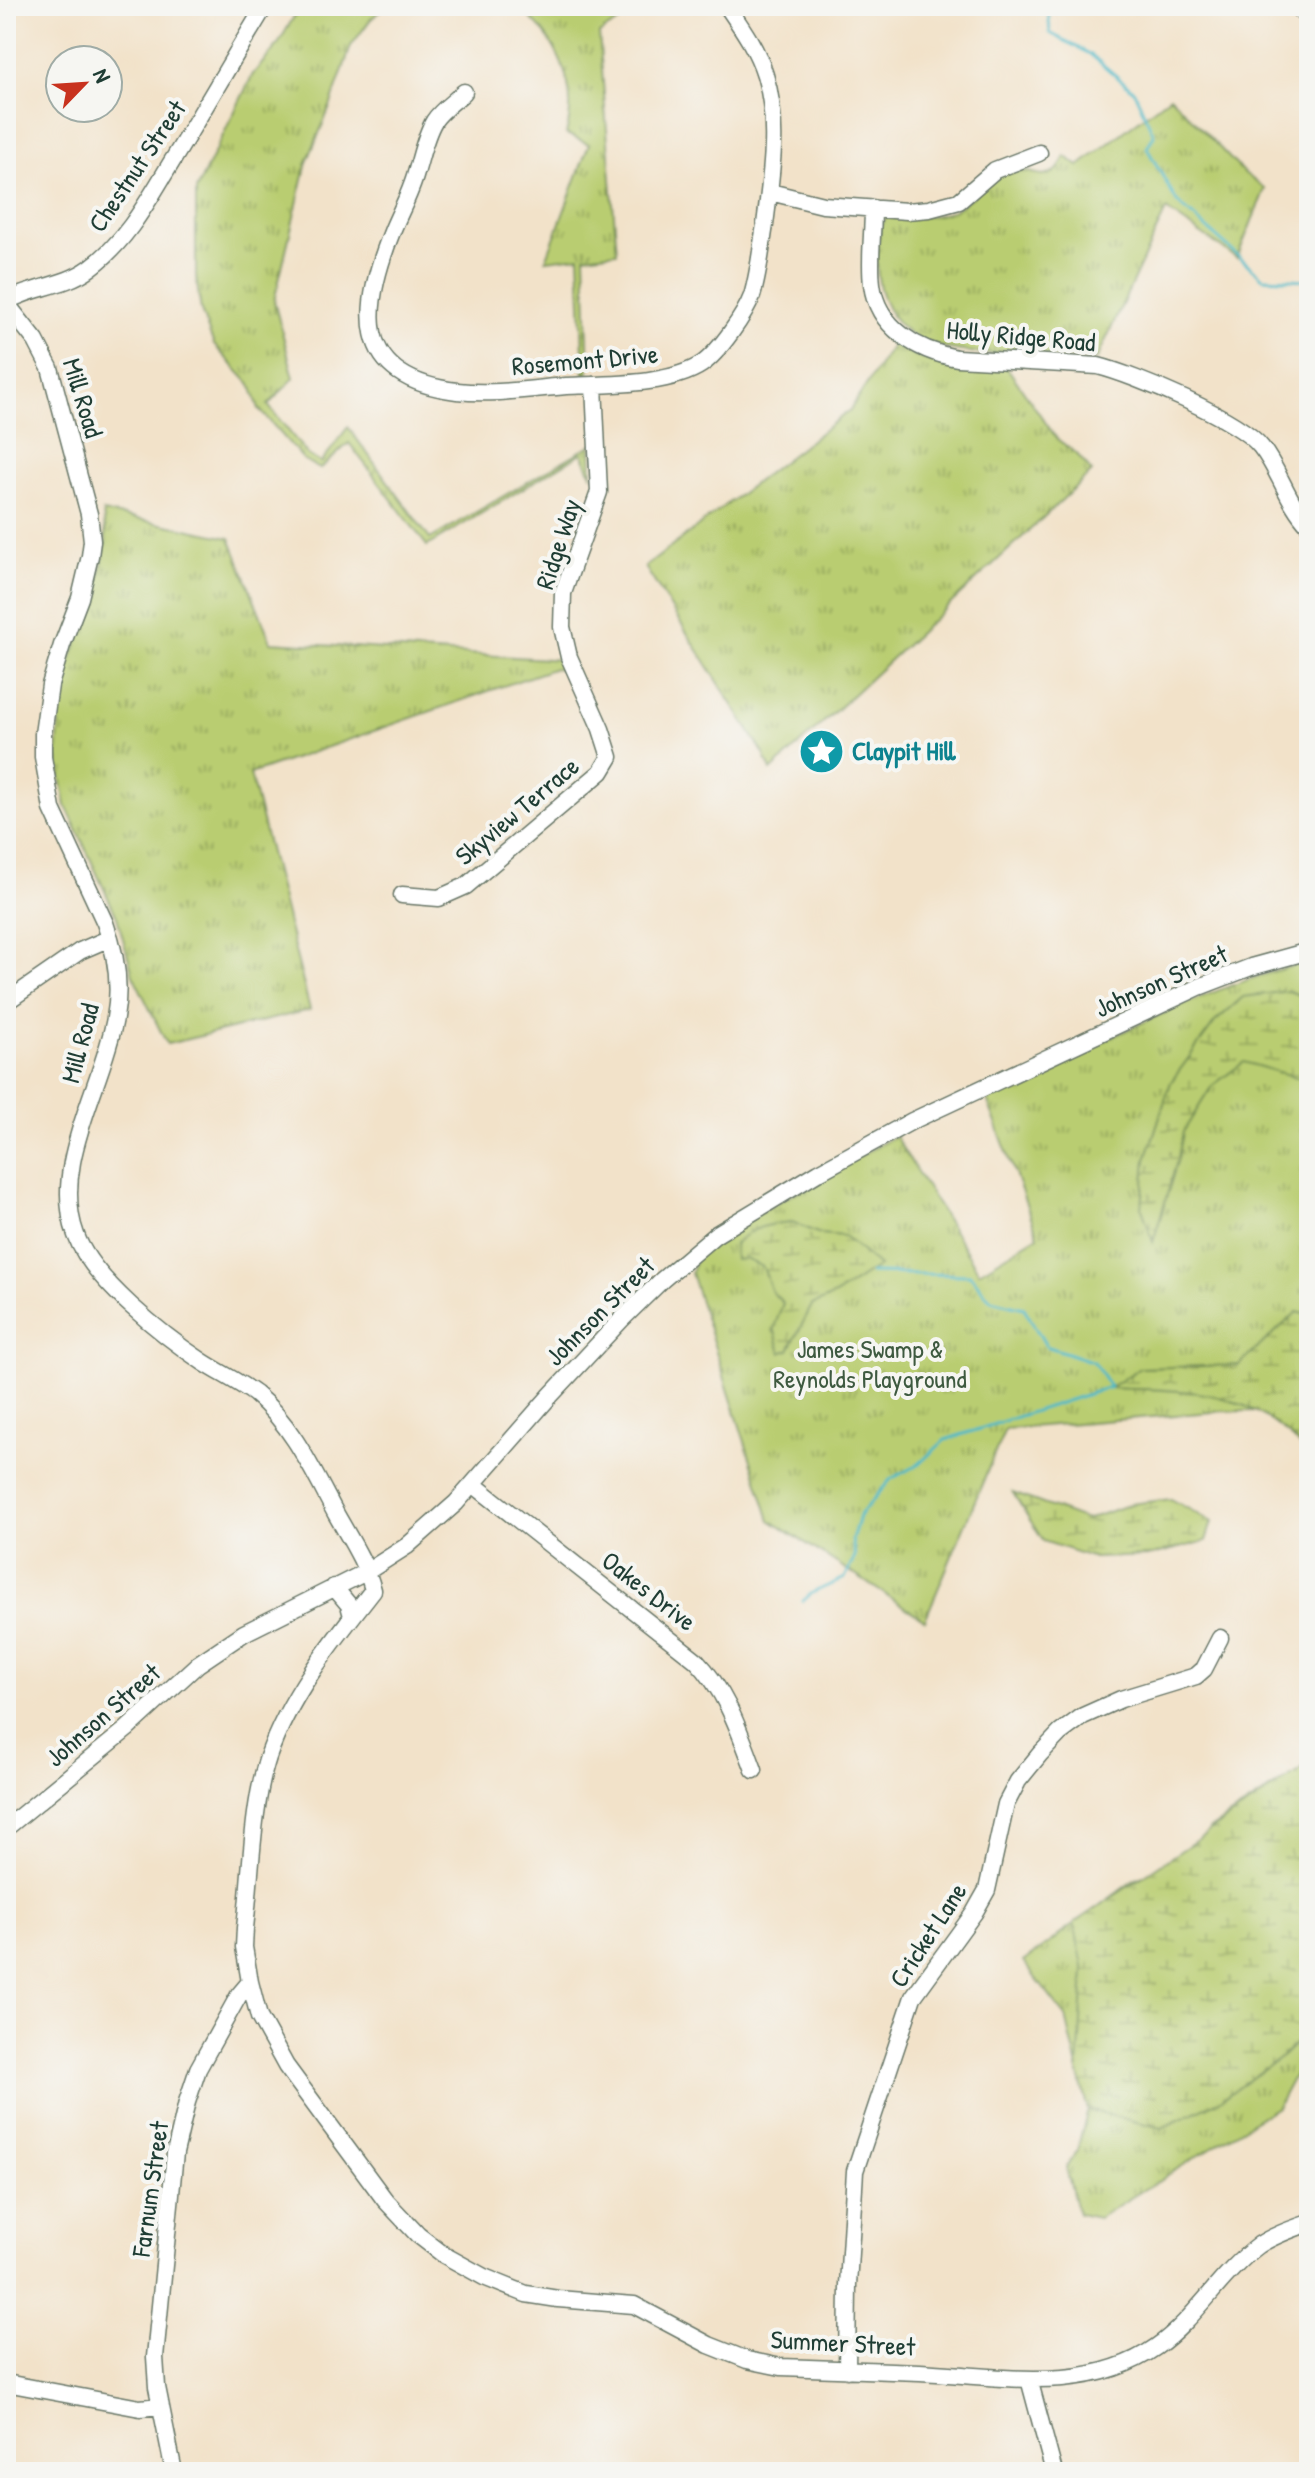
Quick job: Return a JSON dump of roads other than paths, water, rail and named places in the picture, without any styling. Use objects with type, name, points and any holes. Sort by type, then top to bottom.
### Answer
[{"type":"street","name":"Chestnut Street","points":[[6,302],[82,274],[120,241],[188,137],[265,6]]},
{"type":"street","name":"Rosemont Drive","points":[[464,92],[434,121],[378,267],[370,316],[375,342],[389,361],[407,375],[420,382],[457,391],[594,385],[673,376],[702,364],[711,355],[751,298],[770,192],[773,120],[765,75],[752,44],[727,6]]},
{"type":"street","points":[[1296,6],[1309,19]]},
{"type":"street","points":[[770,192],[823,205],[907,211],[944,206],[959,201],[995,170],[1039,153]]},
{"type":"street","name":"Holly Ridge Road","points":[[873,208],[872,285],[884,317],[907,340],[925,350],[957,358],[1098,366],[1121,372],[1198,407],[1236,425],[1259,444],[1293,506],[1309,525]]},
{"type":"street","name":"Mill Road","points":[[6,302],[36,341],[50,368],[89,514],[92,541],[80,598],[50,685],[43,757],[52,809],[110,938],[118,982],[116,1016],[80,1133],[71,1174],[68,1201],[76,1235],[93,1267],[146,1318],[187,1351],[256,1396],[273,1412],[301,1451],[368,1571]]},
{"type":"street","name":"Ridge Way","points":[[594,385],[599,492],[563,593],[562,627],[569,657],[610,757]]},
{"type":"street","name":"Skyview Terrace","points":[[402,895],[439,898],[466,886],[601,772],[610,757]]},
{"type":"street","points":[[6,1002],[67,959],[110,938]]},
{"type":"street","name":"Johnson Street","points":[[6,1828],[127,1729],[198,1664],[244,1633],[368,1571],[407,1546],[456,1503],[621,1320],[715,1235],[819,1172],[912,1121],[1199,987],[1251,967],[1309,951]]},
{"type":"street","name":"Oakes Drive","points":[[473,1484],[709,1673],[731,1710],[754,1770]]},
{"type":"street","points":[[250,1982],[244,1947],[245,1928],[257,1812],[268,1758],[294,1699],[373,1590],[368,1571]]},
{"type":"street","points":[[334,1587],[349,1605],[352,1616]]},
{"type":"street","name":"Cricket Lane","points":[[847,2370],[848,2285],[855,2171],[913,1997],[987,1890],[1006,1804],[1018,1781],[1060,1733],[1083,1716],[1121,1699],[1196,1676],[1204,1669],[1220,1638]]},
{"type":"street","name":"Summer Street","points":[[250,1982],[259,2017],[286,2066],[385,2200],[418,2235],[444,2255],[484,2277],[526,2294],[634,2305],[709,2345],[747,2360],[781,2367],[1029,2379],[1078,2377],[1130,2362],[1155,2348],[1185,2323],[1232,2269],[1260,2245],[1309,2223]]},
{"type":"street","name":"Farnum Street","points":[[174,2472],[160,2406],[155,2357],[175,2153],[198,2069],[239,1995],[250,1982]]},
{"type":"street","points":[[1029,2379],[1054,2472]]},
{"type":"street","points":[[6,2383],[140,2408],[160,2406]]},
{"type":"waterway","points":[[1048,6],[1050,33],[1090,54],[1134,91],[1154,135],[1147,148],[1177,202],[1263,278],[1309,280]]},
{"type":"waterway","points":[[870,1273],[970,1275],[991,1300],[1024,1308],[1046,1346],[1094,1362],[1110,1387]]},
{"type":"waterway","points":[[803,1601],[812,1593],[845,1578],[855,1556],[852,1540],[859,1516],[891,1479],[919,1464],[945,1440],[1109,1388]]},
{"type":"place","name":"Claypit Hill","points":[[821,751]]},
{"type":"park label","name":"James Swamp & Reynolds Playground","points":[[870,1364]]}]
